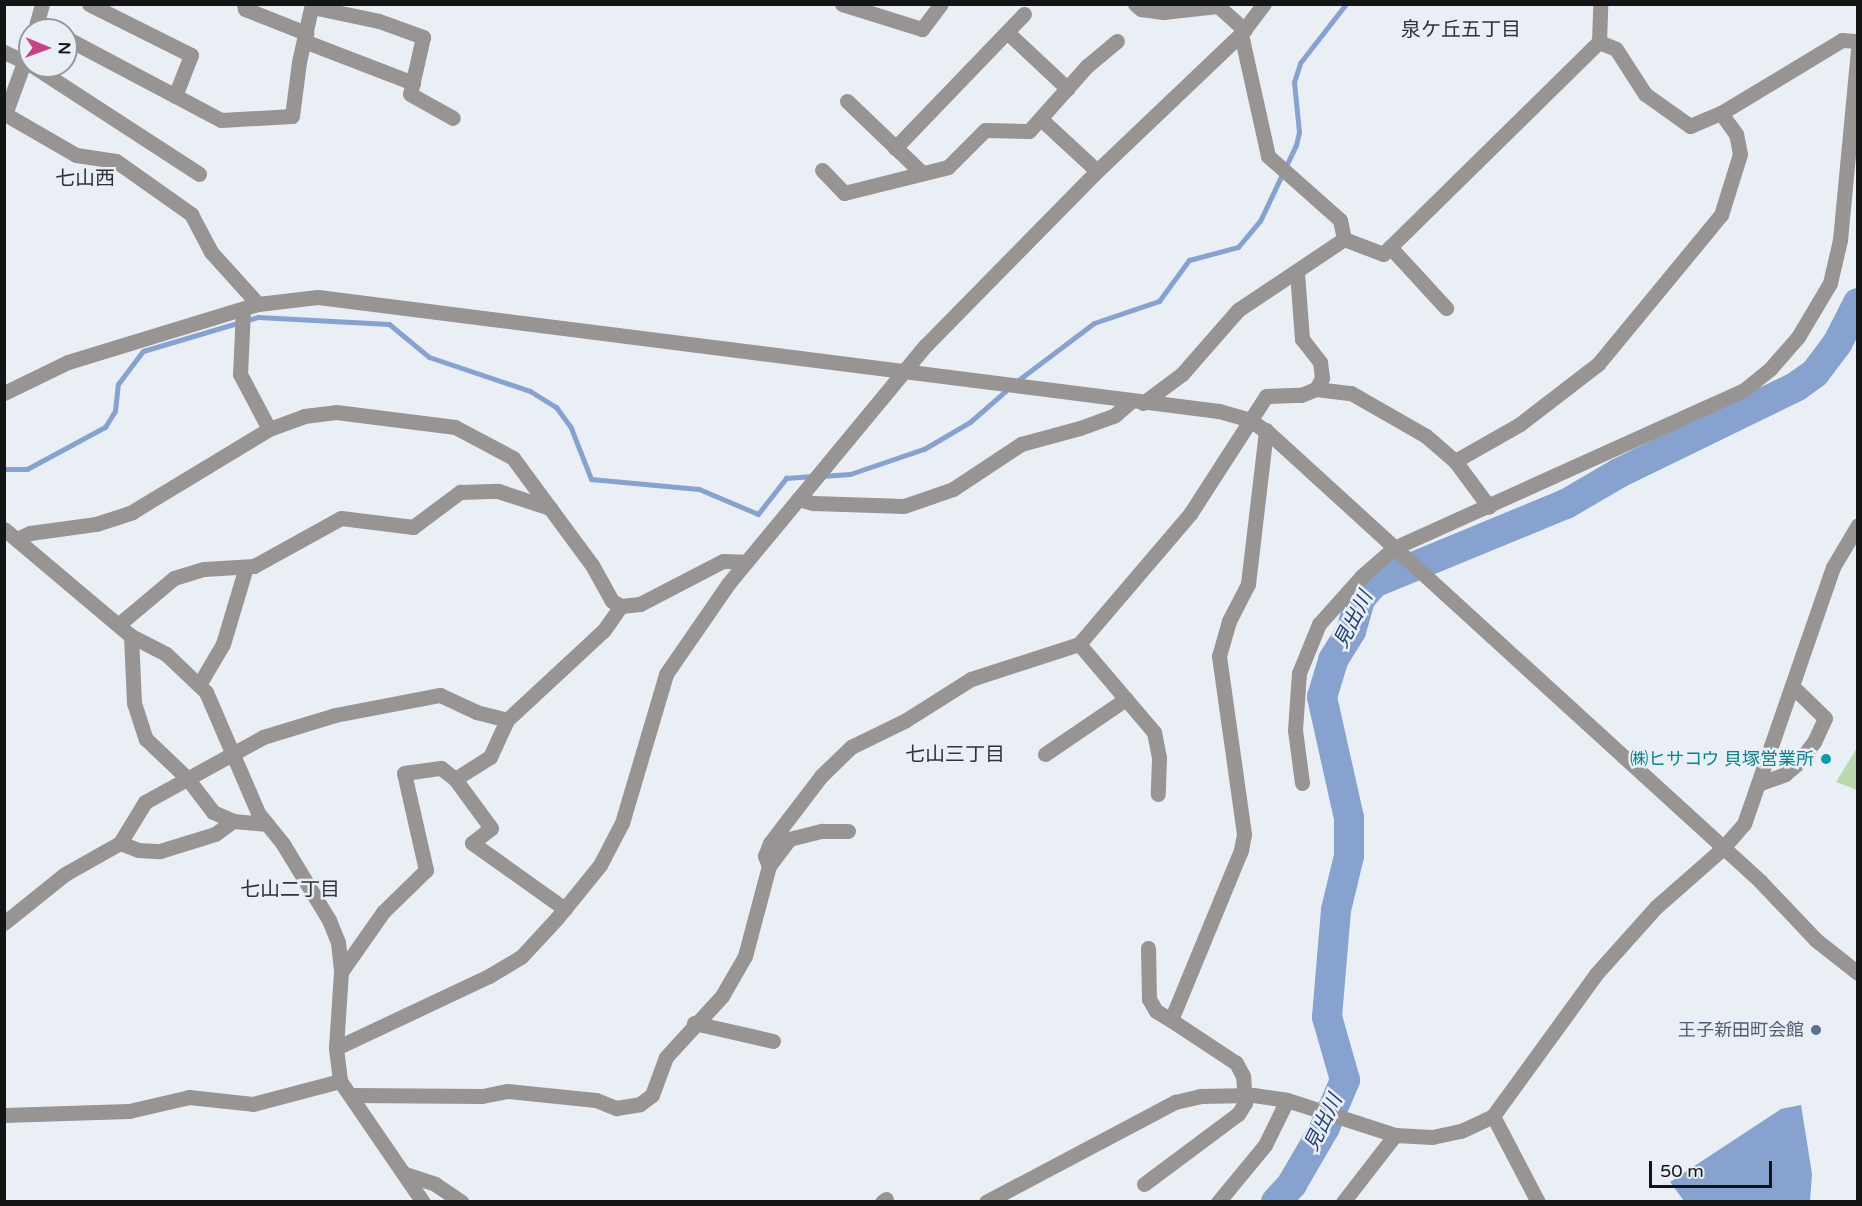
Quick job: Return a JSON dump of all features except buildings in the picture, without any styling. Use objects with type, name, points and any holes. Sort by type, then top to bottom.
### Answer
[{"type":"street","points":[[89,4],[191,55],[175,96]]},
{"type":"street","points":[[244,4],[245,9],[413,83]]},
{"type":"street","points":[[847,5],[921,29],[941,4]]},
{"type":"street","points":[[1135,4],[1141,9],[1163,12],[1218,6],[1243,32],[1268,156],[1340,220],[1344,239]]},
{"type":"street","points":[[336,1048],[521,957],[565,909],[600,865],[622,823],[666,674],[746,562],[902,374],[1097,171],[1243,32],[1264,4]]},
{"type":"street","points":[[1344,239],[1383,254],[1599,42],[1600,4]]},
{"type":"street","points":[[78,44],[221,120],[292,116],[312,6],[379,21],[423,37],[410,94],[453,118]]},
{"type":"street","points":[[895,148],[1024,14]]},
{"type":"street","points":[[1007,32],[1068,89]]},
{"type":"street","points":[[1599,42],[1616,49],[1645,94],[1690,126],[1721,113],[1842,40],[1857,41]]},
{"type":"street","points":[[822,170],[844,193],[948,167],[985,130],[1029,131],[1042,120],[1087,66],[1117,41]]},
{"type":"street","points":[[1302,783],[1295,730],[1299,673],[1319,624],[1331,607],[1394,548],[1744,390],[1770,369],[1798,337],[1830,283],[1840,240],[1857,50]]},
{"type":"street","points":[[4,52],[18,58]]},
{"type":"street","points":[[23,78],[5,115],[76,155],[116,161],[191,214],[211,252],[258,304]]},
{"type":"street","points":[[52,78],[199,174]]},
{"type":"street","points":[[847,101],[922,173]]},
{"type":"street","points":[[1455,461],[1520,424],[1598,364],[1721,215],[1740,154],[1736,134],[1721,113]]},
{"type":"street","points":[[1042,120],[1097,171]]},
{"type":"street","points":[[798,499],[813,503],[904,506],[970,479],[1020,444],[1080,428],[1115,415],[1182,374],[1238,310],[1344,239]]},
{"type":"street","points":[[1390,247],[1446,308]]},
{"type":"street","points":[[1297,272],[1302,339],[1320,362],[1322,378],[1316,389]]},
{"type":"street","points":[[4,393],[68,362],[258,304],[318,297],[902,374],[1219,411],[1250,420],[1266,430],[1441,593],[1760,881],[1822,946],[1857,973]]},
{"type":"street","points":[[243,309],[240,374],[268,429]]},
{"type":"street","points":[[769,866],[765,856],[770,843],[821,776],[851,747],[906,720],[971,679],[1079,644],[1190,514],[1266,396],[1301,395],[1316,389],[1351,393],[1376,405],[1426,436],[1455,461],[1489,507]]},
{"type":"street","points":[[17,539],[30,533],[96,524],[132,512],[268,429],[304,416],[336,412],[455,427],[513,458],[592,565],[612,602],[621,606],[640,604],[723,561],[746,562]]},
{"type":"street","points":[[1171,1020],[1241,850],[1244,834],[1219,656],[1229,621],[1248,584],[1266,430]]},
{"type":"street","points":[[118,625],[174,578],[204,569],[246,567],[275,556],[341,518],[413,527],[460,492],[498,490],[550,508]]},
{"type":"street","points":[[986,1202],[1175,1102],[1200,1096],[1245,1095],[1287,1100],[1395,1135],[1432,1137],[1461,1131],[1493,1116],[1596,974],[1656,907],[1722,849],[1744,824],[1833,567],[1857,525]]},
{"type":"street","points":[[4,529],[131,636],[166,654],[200,684],[258,813],[284,844],[329,920],[338,942],[341,972],[336,1048],[340,1081],[423,1202]]},
{"type":"street","points":[[200,684],[224,644],[246,567]]},
{"type":"street","points":[[455,779],[490,757],[507,720],[603,630],[621,606]]},
{"type":"street","points":[[131,636],[137,723],[146,739],[187,778],[213,812],[233,821],[267,824]]},
{"type":"street","points":[[1079,644],[1154,732],[1159,758],[1158,794]]},
{"type":"street","points":[[1758,784],[1785,774],[1798,763],[1814,742],[1825,717],[1793,687]]},
{"type":"street","points":[[4,923],[65,874],[120,843],[145,802],[231,752],[263,737],[335,715],[440,695],[476,712],[507,720]]},
{"type":"street","points":[[1045,754],[1126,699]]},
{"type":"street","points":[[341,972],[383,912],[426,870],[404,773],[441,768],[455,779],[490,828],[472,843],[565,909]]},
{"type":"street","points":[[120,843],[138,850],[160,851],[215,834],[233,821]]},
{"type":"street","points":[[350,1095],[482,1096],[507,1091],[596,1100],[616,1108],[640,1104],[652,1095],[666,1057],[694,1023],[722,996],[745,956],[769,866],[789,838],[822,831],[848,831]]},
{"type":"street","points":[[1144,1184],[1238,1114],[1245,1103],[1243,1076],[1236,1063],[1156,1011],[1149,999],[1148,948]]},
{"type":"street","points":[[694,1023],[773,1041]]},
{"type":"street","points":[[4,1115],[129,1111],[189,1097],[253,1104],[340,1081]]},
{"type":"street","points":[[1218,1202],[1265,1145],[1287,1100]]},
{"type":"street","points":[[1493,1116],[1538,1202]]},
{"type":"street","points":[[1343,1202],[1395,1135]]},
{"type":"street","points":[[405,1174],[435,1184],[462,1202]]},
{"type":"green space","points":[[1857,748],[1857,790],[1836,782]]},
{"type":"water","points":[[1801,1105],[1812,1174],[1810,1201],[1684,1201],[1670,1182],[1781,1109]]},
{"type":"waterway","points":[[1017,381],[1094,323],[1159,301],[1189,260],[1238,247],[1260,221],[1296,145],[1299,132],[1294,82],[1300,63],[1346,4]]},
{"type":"waterway","name":"見出川","points":[[1276,1202],[1292,1184],[1325,1127],[1345,1080],[1327,1017],[1336,910],[1349,856],[1349,818],[1322,697],[1333,660],[1351,631],[1360,599],[1374,583],[1566,504],[1619,473],[1797,386],[1815,373],[1837,344],[1858,303]]},
{"type":"waterway","points":[[4,469],[27,469],[105,427],[115,411],[118,384],[143,351],[258,317],[389,324],[429,357],[530,391],[556,407],[571,428],[591,479],[699,489],[758,514],[786,478],[813,476]]},
{"type":"waterway","points":[[822,476],[850,474],[924,449],[970,422],[1010,387]]},
{"type":"place","name":"㈱ヒサコウ 貝塚営業所","points":[[1826,759]]},
{"type":"place","name":"王子新田町会館","points":[[1816,1030]]},
{"type":"district","name":"泉ケ丘五丁目","points":[[1461,30]]},
{"type":"district","name":"七山西","points":[[85,179]]},
{"type":"district","name":"七山三丁目","points":[[955,755]]},
{"type":"district","name":"七山二丁目","points":[[290,890]]}]
